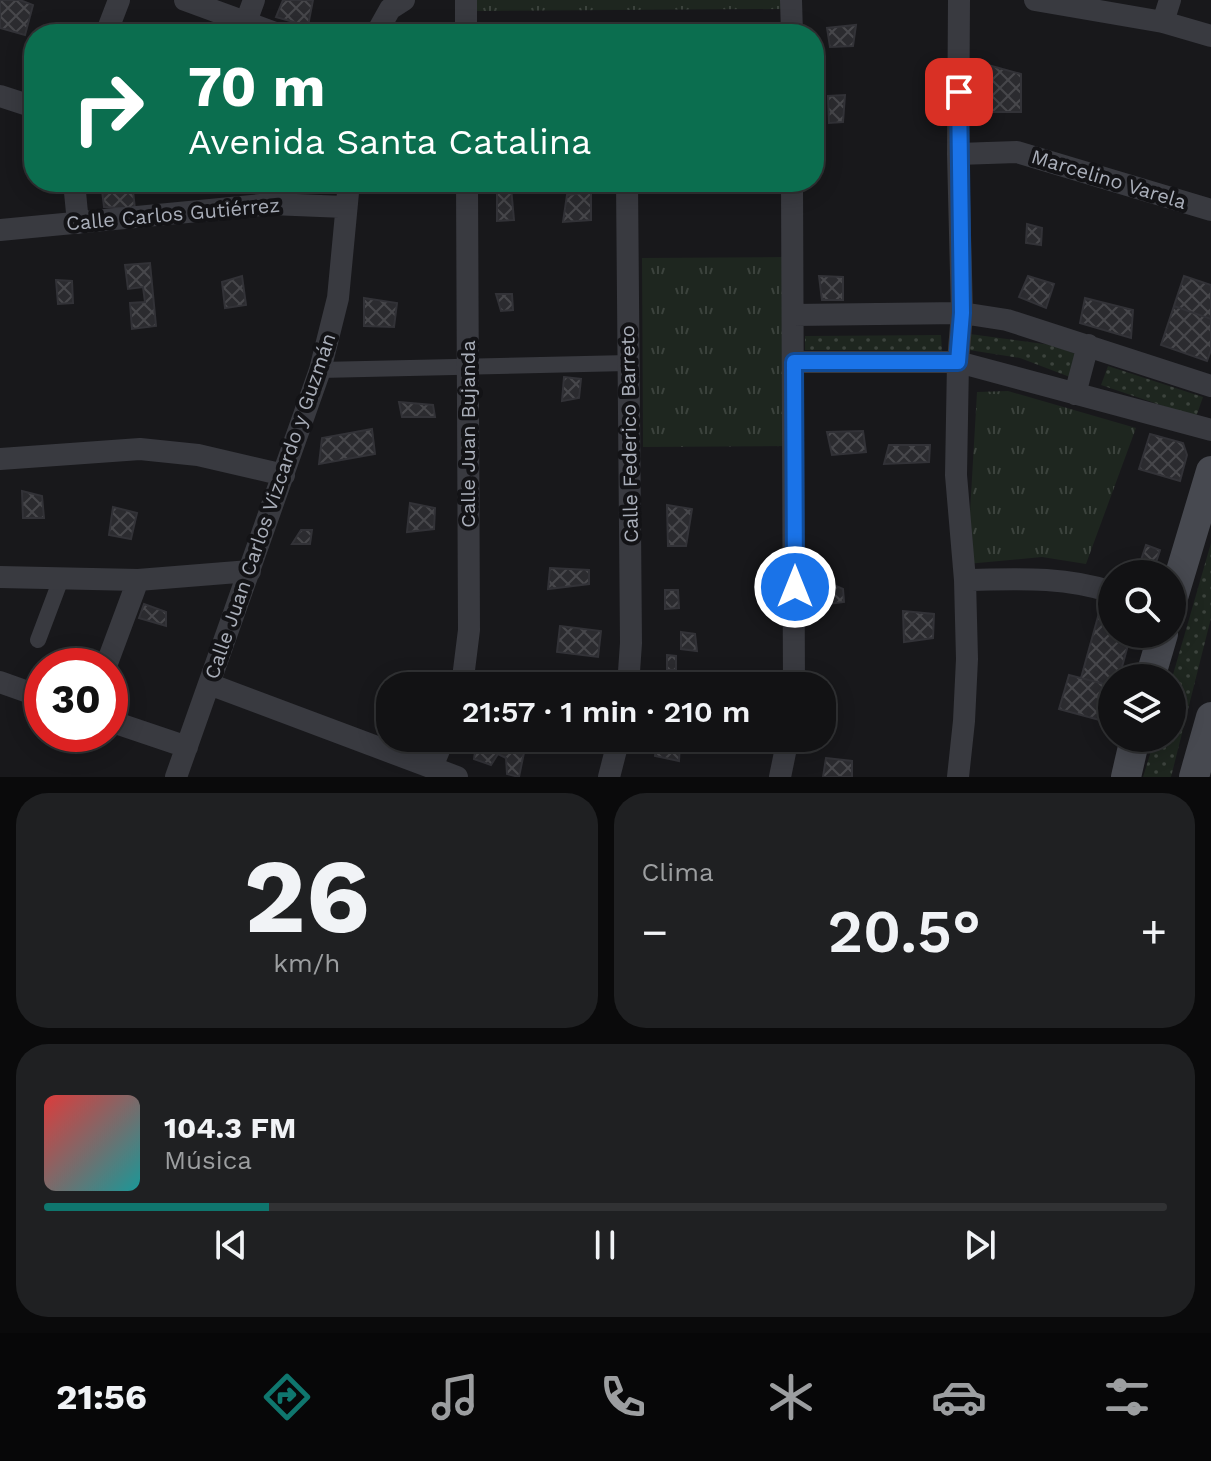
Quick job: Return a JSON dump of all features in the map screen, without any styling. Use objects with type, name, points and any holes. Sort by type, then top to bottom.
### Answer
[{"type":"main road","points":[[1184,560],[1211,471]]},
{"type":"main road","points":[[1194,777],[1211,717]]},
{"type":"main road","points":[[1126,777],[1132,752]]},
{"type":"street","points":[[110,24],[119,0]]},
{"type":"street","points":[[185,0],[251,24]]},
{"type":"street","points":[[246,22],[254,0]]},
{"type":"street","points":[[382,24],[390,9],[404,0]]},
{"type":"street","points":[[466,0],[466,24]]},
{"type":"street","points":[[791,0],[792,24]]},
{"type":"street","points":[[958,777],[966,690],[965,580],[956,475],[962,313],[958,154],[959,0]]},
{"type":"street","points":[[1035,0],[1163,22],[1211,36]]},
{"type":"street","points":[[1163,22],[1170,0]]},
{"type":"street","points":[[0,96],[24,104]]},
{"type":"street","name":"Marcelino Varela","points":[[958,154],[1017,152],[1211,210]]},
{"type":"street","points":[[75,192],[78,223]]},
{"type":"street","name":"Calle Juan Carlos Vizcardo y Guzmán","points":[[176,777],[320,370],[338,298],[347,192]]},
{"type":"street","name":"Calle Juan Bujanda","points":[[464,672],[469,630],[467,192]]},
{"type":"street","name":"Calle Federico Barreto","points":[[627,192],[629,672]]},
{"type":"street","points":[[792,192],[794,672]]},
{"type":"street","name":"Calle Carlos Gutiérrez","points":[[0,230],[271,204],[345,207]]},
{"type":"street","points":[[793,315],[962,313],[1007,320],[1211,386]]},
{"type":"street","points":[[1075,394],[1088,345]]},
{"type":"street","points":[[794,362],[958,362],[1211,430]]},
{"type":"street","points":[[320,370],[628,363]]},
{"type":"street","points":[[0,459],[112,449],[154,450],[198,455],[284,475]]},
{"type":"street","points":[[0,577],[138,580],[250,571]]},
{"type":"street","points":[[38,640],[61,579]]},
{"type":"street","points":[[965,580],[1055,579],[1098,588]]},
{"type":"street","points":[[113,648],[138,580]]},
{"type":"street","points":[[0,682],[24,691]]},
{"type":"street","points":[[209,684],[457,777]]},
{"type":"street","points":[[128,727],[187,747]]},
{"type":"street","points":[[432,767],[438,752]]},
{"type":"street","points":[[609,777],[615,752]]},
{"type":"street","points":[[780,777],[785,752]]},
{"type":"green space","points":[[476,0],[783,0],[783,9],[476,11]]},
{"type":"green space","points":[[785,257],[786,446],[643,447],[642,258]]},
{"type":"green space","points":[[970,334],[1052,345],[1081,356],[1075,379],[1020,358],[969,350]]},
{"type":"green space","points":[[941,335],[942,351],[805,350],[805,336]]},
{"type":"green space","points":[[1108,366],[1203,397],[1196,417],[1101,385]]},
{"type":"green space","points":[[1008,391],[1136,428],[1086,564],[1042,557],[967,564],[977,392]]},
{"type":"green space","points":[[1211,543],[1211,618],[1186,717],[1186,664],[1176,664],[1181,648],[1186,648],[1186,630]]},
{"type":"green space","points":[[1151,752],[1177,752],[1171,777],[1143,777]]},
{"type":"building","points":[[0,0],[20,0],[33,5],[28,24],[24,24],[24,35],[0,28]]},
{"type":"building","points":[[283,0],[313,0],[308,24],[276,17]]},
{"type":"building","points":[[856,25],[853,46],[830,47],[827,28]]},
{"type":"building","points":[[988,65],[1021,74],[1021,112],[988,112]]},
{"type":"building","points":[[845,95],[843,122],[829,123],[828,96]]},
{"type":"building","points":[[102,192],[133,192],[135,209],[104,207]]},
{"type":"building","points":[[497,192],[511,192],[514,220],[497,221]]},
{"type":"building","points":[[591,192],[591,220],[563,222],[567,195]]},
{"type":"building","points":[[1027,224],[1042,228],[1041,245],[1026,243]]},
{"type":"building","points":[[150,263],[156,326],[132,329],[130,303],[145,302],[143,287],[128,289],[125,265]]},
{"type":"building","points":[[242,276],[246,305],[225,308],[222,282]]},
{"type":"building","points":[[819,276],[843,277],[843,300],[822,300]]},
{"type":"building","points":[[1028,276],[1054,284],[1046,308],[1019,297]]},
{"type":"building","points":[[1184,276],[1211,285],[1211,319],[1174,306]]},
{"type":"building","points":[[56,280],[72,281],[73,303],[58,304]]},
{"type":"building","points":[[496,294],[512,294],[513,310],[501,311]]},
{"type":"building","points":[[364,298],[397,303],[394,327],[364,326]]},
{"type":"building","points":[[1085,298],[1133,310],[1131,338],[1080,323]]},
{"type":"building","points":[[1174,306],[1211,319],[1211,350],[1207,361],[1161,345]]},
{"type":"building","points":[[564,377],[581,379],[579,398],[562,401]]},
{"type":"building","points":[[399,402],[433,405],[435,417],[402,417]]},
{"type":"building","points":[[372,429],[375,454],[319,464],[322,438]]},
{"type":"building","points":[[863,431],[866,452],[832,455],[827,432]]},
{"type":"building","points":[[1150,434],[1183,443],[1187,455],[1180,481],[1139,469]]},
{"type":"building","points":[[889,445],[930,445],[929,462],[884,464]]},
{"type":"building","points":[[22,491],[42,496],[44,518],[23,518]]},
{"type":"building","points":[[410,503],[435,508],[434,529],[407,532]]},
{"type":"building","points":[[667,505],[692,509],[686,546],[668,546]]},
{"type":"building","points":[[113,507],[137,513],[131,539],[109,535]]},
{"type":"building","points":[[301,530],[312,530],[310,544],[292,544]]},
{"type":"building","points":[[1146,545],[1160,550],[1157,560],[1141,560]]},
{"type":"building","points":[[550,568],[589,570],[589,584],[548,589]]},
{"type":"building","points":[[829,583],[843,589],[844,602],[828,604]]},
{"type":"building","points":[[665,590],[678,590],[679,608],[665,609]]},
{"type":"building","points":[[144,604],[166,612],[166,626],[139,618]]},
{"type":"building","points":[[903,611],[934,614],[933,638],[904,642]]},
{"type":"building","points":[[1098,617],[1098,648],[1127,648],[1123,664],[1098,664],[1098,682],[1081,678]]},
{"type":"building","points":[[560,626],[601,631],[598,657],[557,652]]},
{"type":"building","points":[[681,632],[695,634],[697,651],[681,649]]},
{"type":"building","points":[[667,655],[676,656],[676,670],[667,670]]},
{"type":"building","points":[[1069,675],[1098,682],[1098,720],[1059,709]]},
{"type":"building","points":[[475,752],[524,752],[519,777],[507,774],[506,758],[498,754],[491,765],[474,759]]},
{"type":"building","points":[[655,752],[680,752],[679,761],[655,756]]},
{"type":"building","points":[[826,758],[852,761],[852,777],[823,777]]},
{"type":"route","points":[[795,587],[794,362],[958,362],[962,313],[959,92]]}]
